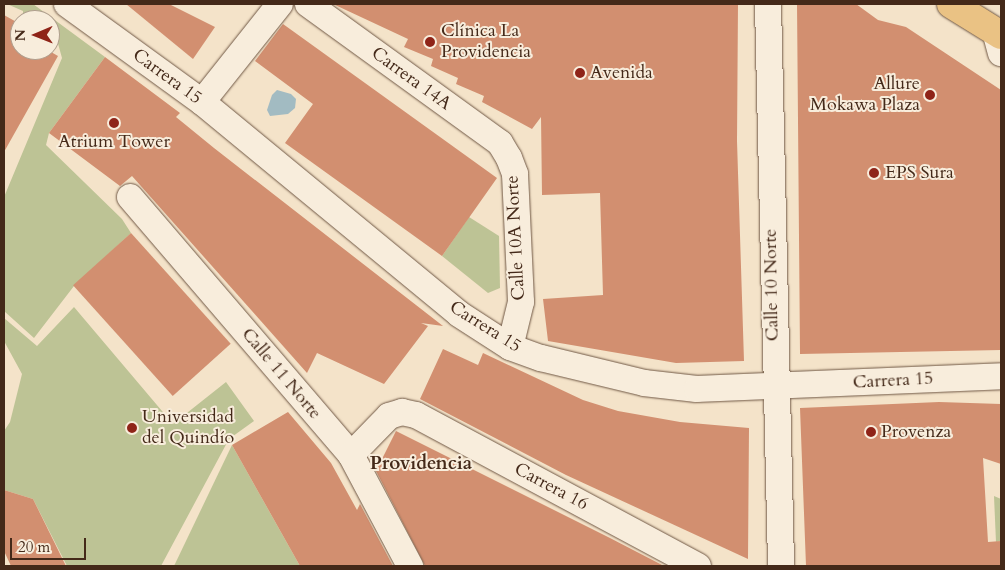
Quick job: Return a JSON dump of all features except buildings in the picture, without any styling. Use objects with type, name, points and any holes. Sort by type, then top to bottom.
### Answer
[{"type":"main road","points":[[951,4],[999,40]]},
{"type":"street","name":"Carrera 15","points":[[67,4],[202,102],[459,314],[510,347],[541,358],[672,388],[775,388],[1001,376]]},
{"type":"street","points":[[202,102],[280,4]]},
{"type":"street","name":"Carrera 14A","points":[[308,4],[500,144],[509,158]]},
{"type":"street","name":"Calle 10 Norte","points":[[768,4],[775,388],[781,566]]},
{"type":"street","name":"Calle 10A Norte","points":[[509,158],[516,174],[521,302],[510,347]]},
{"type":"street","name":"Calle 11 Norte","points":[[130,197],[351,455],[410,566]]},
{"type":"street","name":"Carrera 16","points":[[351,455],[388,416],[402,412],[416,415],[698,566]]},
{"type":"green space","points":[[7,4],[33,4],[41,10],[21,10]]},
{"type":"green space","points":[[60,24],[105,57],[49,133],[46,145],[122,219],[131,233],[74,286],[34,338],[4,311],[4,197],[62,58],[60,51]]},
{"type":"green space","points":[[469,217],[499,236],[500,288],[488,293],[442,256]]},
{"type":"green space","name":"Universidad del Quindío","points":[[74,307],[173,424],[226,382],[254,421],[229,439],[161,566],[67,566],[33,499],[4,490],[4,431],[10,422],[22,374],[4,341],[4,318],[37,346]]},
{"type":"green space","points":[[232,445],[300,566],[174,566]]},
{"type":"green space","points":[[994,496],[1001,499],[1001,541],[996,542]]},
{"type":"water","points":[[277,90],[291,94],[296,99],[295,108],[288,114],[270,116],[267,110],[272,95]]},
{"type":"place","name":"Clínica La Providencia","points":[[430,42]]},
{"type":"place","name":"Avenida","points":[[580,73]]},
{"type":"place","name":"Allure Mokawa Plaza","points":[[930,95]]},
{"type":"place","name":"Atrium Tower","points":[[114,123]]},
{"type":"place","name":"EPS Sura","points":[[874,173]]},
{"type":"place","name":"Universidad del Quindío","points":[[132,428]]},
{"type":"place","name":"Provenza","points":[[871,432]]},
{"type":"district","name":"Providencia","points":[[421,464]]}]
